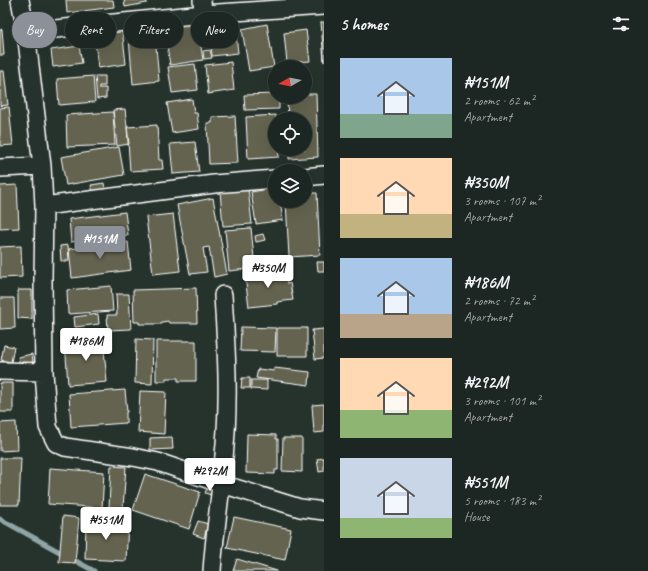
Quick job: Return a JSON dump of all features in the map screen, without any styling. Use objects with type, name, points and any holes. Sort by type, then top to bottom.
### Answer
[{"type":"street","points":[[20,0],[22,12]]},
{"type":"street","points":[[57,28],[203,7],[324,6]]},
{"type":"street","points":[[28,48],[42,166],[44,206],[44,372],[48,426],[56,443],[65,447],[133,456],[158,462],[222,484],[300,508],[324,511]]},
{"type":"street","points":[[0,168],[42,166]]},
{"type":"street","points":[[312,176],[324,175]]},
{"type":"street","points":[[44,206],[214,184],[268,180]]},
{"type":"street","points":[[212,571],[214,539],[222,484],[227,401],[223,294]]},
{"type":"street","points":[[0,371],[44,372]]},
{"type":"building","points":[[66,0],[113,0],[114,7],[67,12]]},
{"type":"building","points":[[124,0],[146,0],[147,3],[125,7]]},
{"type":"building","points":[[191,22],[191,48],[201,48],[203,60],[170,65],[167,48],[183,48],[183,23]]},
{"type":"building","points":[[321,22],[324,22],[324,62]]},
{"type":"building","points":[[267,24],[273,60],[268,60],[268,68],[249,71],[242,29]]},
{"type":"building","points":[[122,28],[126,64],[98,68],[96,48],[116,48],[116,29]]},
{"type":"building","points":[[2,29],[4,55],[0,55],[0,30]]},
{"type":"building","points":[[306,30],[310,60],[287,60],[284,33]]},
{"type":"building","points":[[79,48],[82,63],[53,67],[51,50]]},
{"type":"building","points":[[130,48],[156,48],[159,81],[133,84]]},
{"type":"building","points":[[211,48],[237,48],[238,53],[212,56]]},
{"type":"building","points":[[210,50],[212,58],[204,59],[203,51]]},
{"type":"building","points":[[231,62],[234,90],[208,94],[205,65]]},
{"type":"building","points":[[195,64],[198,90],[172,93],[168,67]]},
{"type":"building","points":[[0,71],[4,71],[8,105],[0,106]]},
{"type":"building","points":[[93,76],[95,102],[59,105],[57,79]]},
{"type":"building","points":[[95,76],[105,76],[105,86],[99,86],[99,88],[106,88],[106,98],[97,99]]},
{"type":"building","points":[[268,94],[268,104],[279,104],[279,109],[245,110],[244,95]]},
{"type":"building","points":[[312,94],[316,94],[318,157],[289,159],[289,156],[312,156],[312,112],[288,112],[287,104],[312,104]]},
{"type":"building","points":[[192,99],[194,113],[197,113],[199,129],[172,133],[167,103]]},
{"type":"building","points":[[9,107],[13,145],[0,146],[0,108]]},
{"type":"building","points":[[125,109],[129,144],[117,146],[113,110]]},
{"type":"building","points":[[113,112],[115,145],[67,147],[66,115]]},
{"type":"building","points":[[235,116],[238,163],[209,164],[207,123],[212,123],[212,117]]},
{"type":"building","points":[[268,116],[268,156],[279,157],[248,159],[246,117]]},
{"type":"building","points":[[157,125],[159,160],[162,160],[163,169],[130,171],[127,127]]},
{"type":"building","points":[[195,142],[199,172],[173,174],[170,144]]},
{"type":"building","points":[[119,147],[124,175],[66,185],[61,157]]},
{"type":"building","points":[[104,183],[105,191],[93,193],[91,185]]},
{"type":"building","points":[[17,185],[19,228],[0,229],[0,186]]},
{"type":"building","points":[[248,188],[252,224],[223,226],[220,191]]},
{"type":"building","points":[[268,189],[268,208],[281,208],[283,220],[256,224],[251,192]]},
{"type":"building","points":[[312,193],[317,193],[320,255],[289,257],[286,208],[312,208]]},
{"type":"building","points":[[213,198],[227,274],[214,277],[209,247],[203,248],[207,272],[190,274],[177,205]]},
{"type":"building","points":[[125,212],[128,235],[71,242],[69,219]]},
{"type":"building","points":[[173,214],[180,271],[153,274],[146,217]]},
{"type":"building","points":[[251,228],[255,268],[229,271],[225,230]]},
{"type":"building","points":[[263,234],[265,240],[256,242],[255,236]]},
{"type":"building","points":[[128,242],[131,270],[72,278],[69,249]]},
{"type":"building","points":[[68,245],[69,261],[61,261],[60,246]]},
{"type":"building","points":[[21,246],[22,277],[0,278],[0,247]]},
{"type":"building","points":[[317,262],[324,262],[324,271],[318,271]]},
{"type":"building","points":[[285,272],[287,284],[290,283],[293,300],[277,302],[277,304],[249,307],[245,276]]},
{"type":"building","points":[[111,286],[113,311],[68,314],[67,290]]},
{"type":"building","points":[[196,288],[197,323],[169,323],[168,321],[162,322],[162,324],[139,324],[139,322],[134,322],[133,290]]},
{"type":"building","points":[[18,290],[32,290],[32,319],[18,318]]},
{"type":"building","points":[[116,294],[129,294],[131,329],[108,330],[107,315],[117,315]]},
{"type":"building","points":[[0,298],[14,298],[15,328],[0,329]]},
{"type":"building","points":[[98,314],[99,324],[75,327],[74,317]]},
{"type":"building","points":[[241,327],[276,328],[275,352],[240,351]]},
{"type":"building","points":[[277,328],[307,328],[307,356],[277,356]]},
{"type":"building","points":[[324,329],[324,358],[315,359],[312,330]]},
{"type":"building","points":[[103,339],[107,382],[68,385],[65,341]]},
{"type":"building","points":[[136,339],[153,340],[152,384],[135,383]]},
{"type":"building","points":[[156,341],[196,341],[196,381],[178,381],[178,378],[166,378],[166,381],[156,381]]},
{"type":"building","points":[[4,345],[14,347],[11,362],[1,360]]},
{"type":"building","points":[[32,354],[33,362],[20,364],[18,357]]},
{"type":"building","points":[[274,368],[310,372],[309,385],[256,378],[258,369],[274,371]]},
{"type":"building","points":[[242,378],[250,378],[250,388],[241,388]]},
{"type":"building","points":[[251,380],[267,380],[267,390],[251,389]]},
{"type":"building","points":[[0,383],[13,383],[13,412],[0,412]]},
{"type":"building","points":[[125,390],[127,412],[126,423],[71,427],[69,394]]},
{"type":"building","points":[[140,391],[166,392],[164,434],[138,432]]},
{"type":"building","points":[[324,404],[324,432],[314,433],[312,405]]},
{"type":"building","points":[[16,422],[17,450],[0,451],[0,423]]},
{"type":"building","points":[[247,434],[276,435],[276,439],[278,439],[278,470],[275,470],[275,474],[246,473]]},
{"type":"building","points":[[172,437],[173,449],[150,450],[150,438]]},
{"type":"building","points":[[283,438],[302,438],[302,472],[282,471]]},
{"type":"building","points":[[0,458],[21,458],[19,505],[0,505]]},
{"type":"building","points":[[324,458],[324,471],[319,472],[317,459]]},
{"type":"building","points":[[111,466],[126,467],[123,508],[109,507]]},
{"type":"building","points":[[50,468],[104,472],[102,508],[48,504]]},
{"type":"building","points":[[145,474],[200,492],[189,529],[133,510]]},
{"type":"building","points":[[207,488],[216,491],[214,496],[205,493]]},
{"type":"building","points":[[63,516],[79,518],[75,563],[59,562]]},
{"type":"building","points":[[234,517],[291,529],[285,560],[227,548]]},
{"type":"building","points":[[198,521],[208,524],[204,538],[193,534]]},
{"type":"building","points":[[86,522],[128,523],[126,561],[85,559]]},
{"type":"building","points":[[237,559],[277,571],[233,571]]},
{"type":"waterway","points":[[0,519],[94,571]]}]
